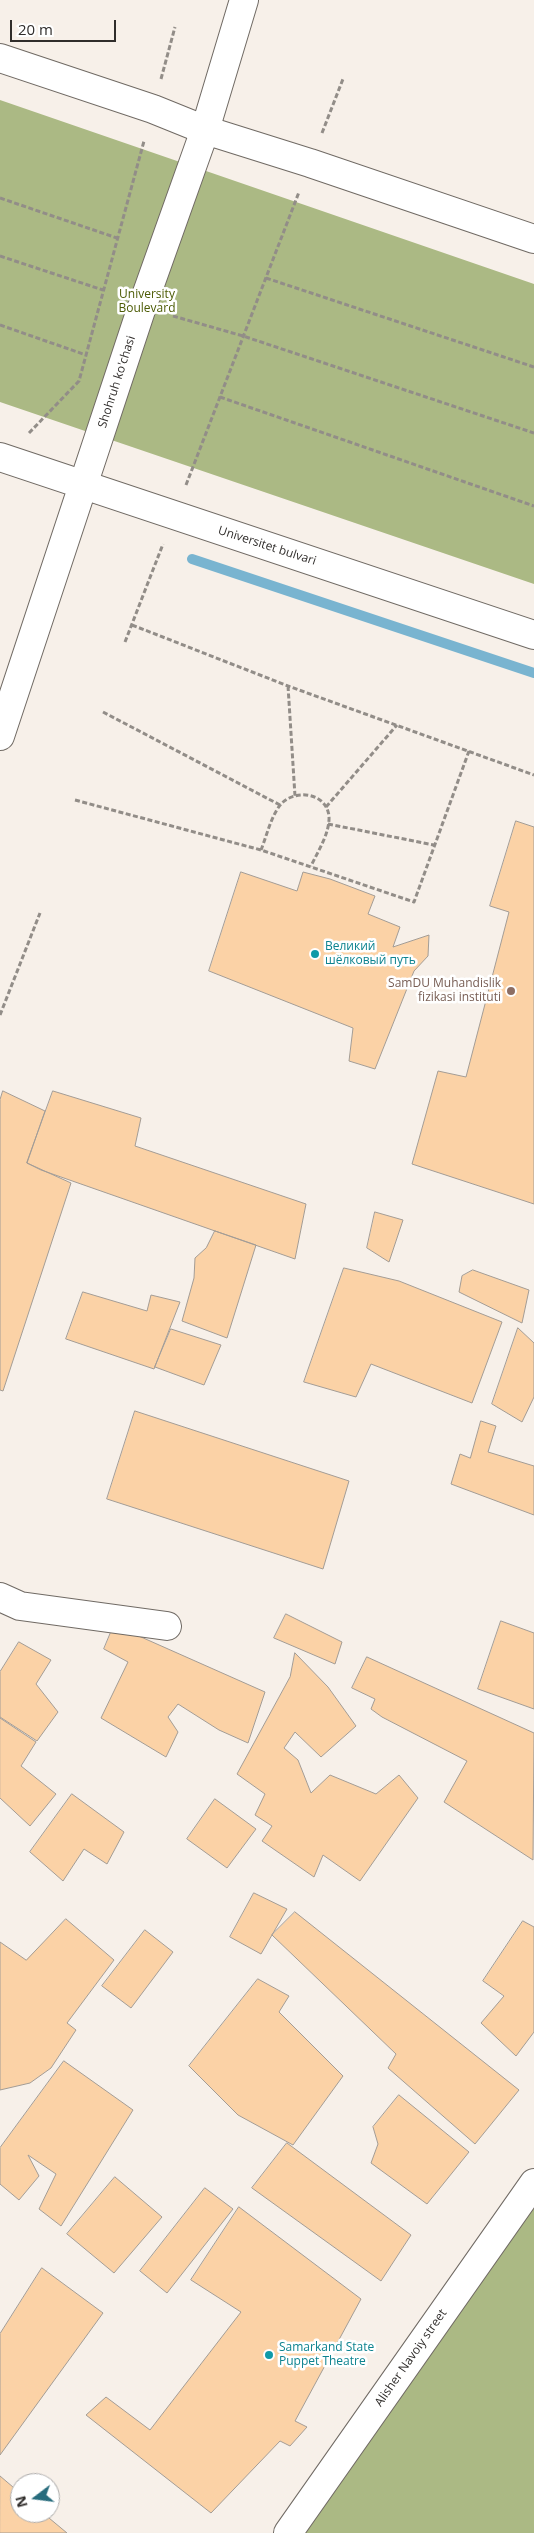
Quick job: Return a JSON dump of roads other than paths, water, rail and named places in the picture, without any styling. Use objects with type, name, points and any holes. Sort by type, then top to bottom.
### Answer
[{"type":"main road","name":"Shohruh ko'chasi","points":[[0,736],[142,307],[205,130],[244,0]]},
{"type":"main road","points":[[0,58],[153,109],[205,130],[310,163],[534,239]]},
{"type":"main road","name":"Universitet bulvari","points":[[3,457],[534,635]]},
{"type":"main road","points":[[0,1597],[20,1606],[168,1626]]},
{"type":"main road","name":"Alisher Navoiy street","points":[[288,2533],[534,2183]]},
{"type":"waterway","points":[[192,559],[534,673]]},
{"type":"place","name":"Великий шёлковый путь","points":[[315,954]]},
{"type":"place","name":"SamDU Muhandislik fizikasi instituti","points":[[511,991]]},
{"type":"place","name":"Samarkand State Puppet Theatre","points":[[269,2355]]},
{"type":"park label","name":"University Boulevard","points":[[147,302]]}]
